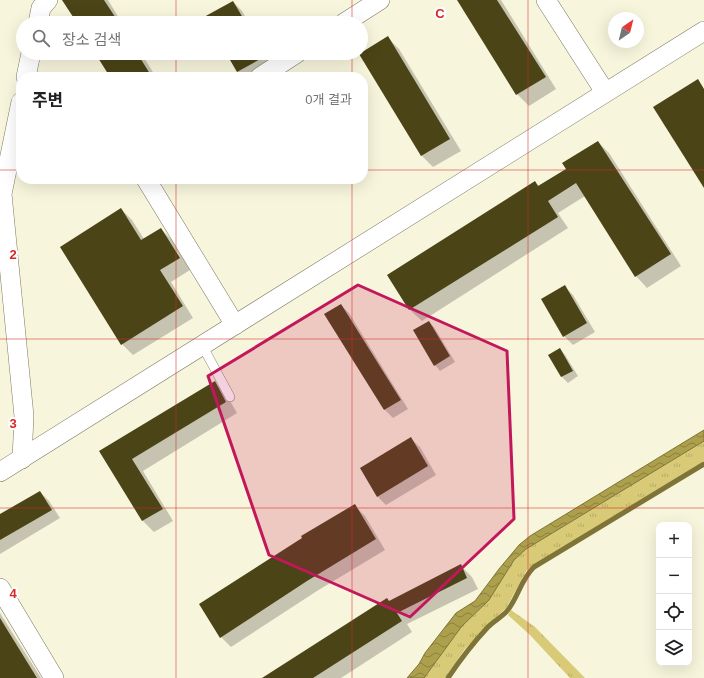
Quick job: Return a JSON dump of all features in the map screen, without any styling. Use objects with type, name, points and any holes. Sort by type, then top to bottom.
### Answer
[{"type":"street","points":[[39,16],[41,8],[48,0]]},
{"type":"street","points":[[355,16],[380,0]]},
{"type":"street","points":[[546,0],[605,92]]},
{"type":"street","points":[[0,472],[704,31]]},
{"type":"street","points":[[27,72],[30,60]]},
{"type":"street","points":[[268,72],[286,60]]},
{"type":"street","points":[[16,126],[2,194],[24,416],[22,459]]},
{"type":"street","points":[[149,184],[235,325]]},
{"type":"street","points":[[0,588],[54,678]]},
{"type":"lane","points":[[202,345],[230,397]]},
{"type":"highlighted area","points":[[358,285],[507,351],[514,519],[410,617],[269,555],[208,376]]},
{"type":"green space","points":[[704,441],[704,461],[527,570],[506,608],[465,649],[445,678],[424,678],[462,626],[489,600],[514,560],[526,549]]},
{"type":"green space","points":[[511,610],[535,627],[585,678],[570,678],[530,635],[508,615]]},
{"type":"water","points":[[704,430],[704,441],[526,549],[514,560],[489,600],[462,626],[424,678],[407,678],[456,613],[475,601],[519,545],[530,536]]},
{"type":"building","points":[[62,0],[104,0],[114,16],[72,16]]},
{"type":"building","points":[[457,0],[497,0],[546,77],[516,95]]},
{"type":"building","points":[[233,1],[242,16],[206,16]]},
{"type":"building","points":[[388,36],[450,139],[421,156],[363,60],[368,60],[368,48]]},
{"type":"building","points":[[99,60],[141,60],[149,72],[107,72]]},
{"type":"building","points":[[230,60],[258,60],[237,72]]},
{"type":"building","points":[[698,79],[704,89],[704,188],[653,107]]},
{"type":"building","points":[[598,141],[671,254],[635,277],[576,183],[548,201],[558,217],[409,310],[387,275],[535,181],[538,186],[566,169],[562,163]]},
{"type":"building","points":[[121,208],[141,240],[161,228],[180,258],[160,270],[183,306],[121,345],[60,247]]},
{"type":"building","points":[[565,285],[587,323],[563,337],[541,299]]},
{"type":"building","points":[[341,304],[401,400],[384,410],[324,314]]},
{"type":"building","points":[[429,321],[450,356],[434,366],[413,330]]},
{"type":"building","points":[[560,348],[573,371],[561,377],[548,355]]},
{"type":"building","points":[[215,381],[226,402],[132,459],[163,509],[142,521],[99,451]]},
{"type":"building","points":[[411,437],[428,466],[377,497],[360,468]]},
{"type":"building","points":[[40,491],[52,510],[0,540],[0,514]]},
{"type":"building","points":[[355,504],[376,539],[307,581],[220,638],[199,604],[302,538],[301,536]]},
{"type":"building","points":[[461,564],[467,578],[397,613],[402,621],[313,678],[262,678],[387,598],[389,601]]},
{"type":"building","points":[[0,618],[37,678],[0,678]]},
{"type":"waterway","points":[[448,678],[482,633],[507,611],[529,572],[534,567],[704,464]]}]
